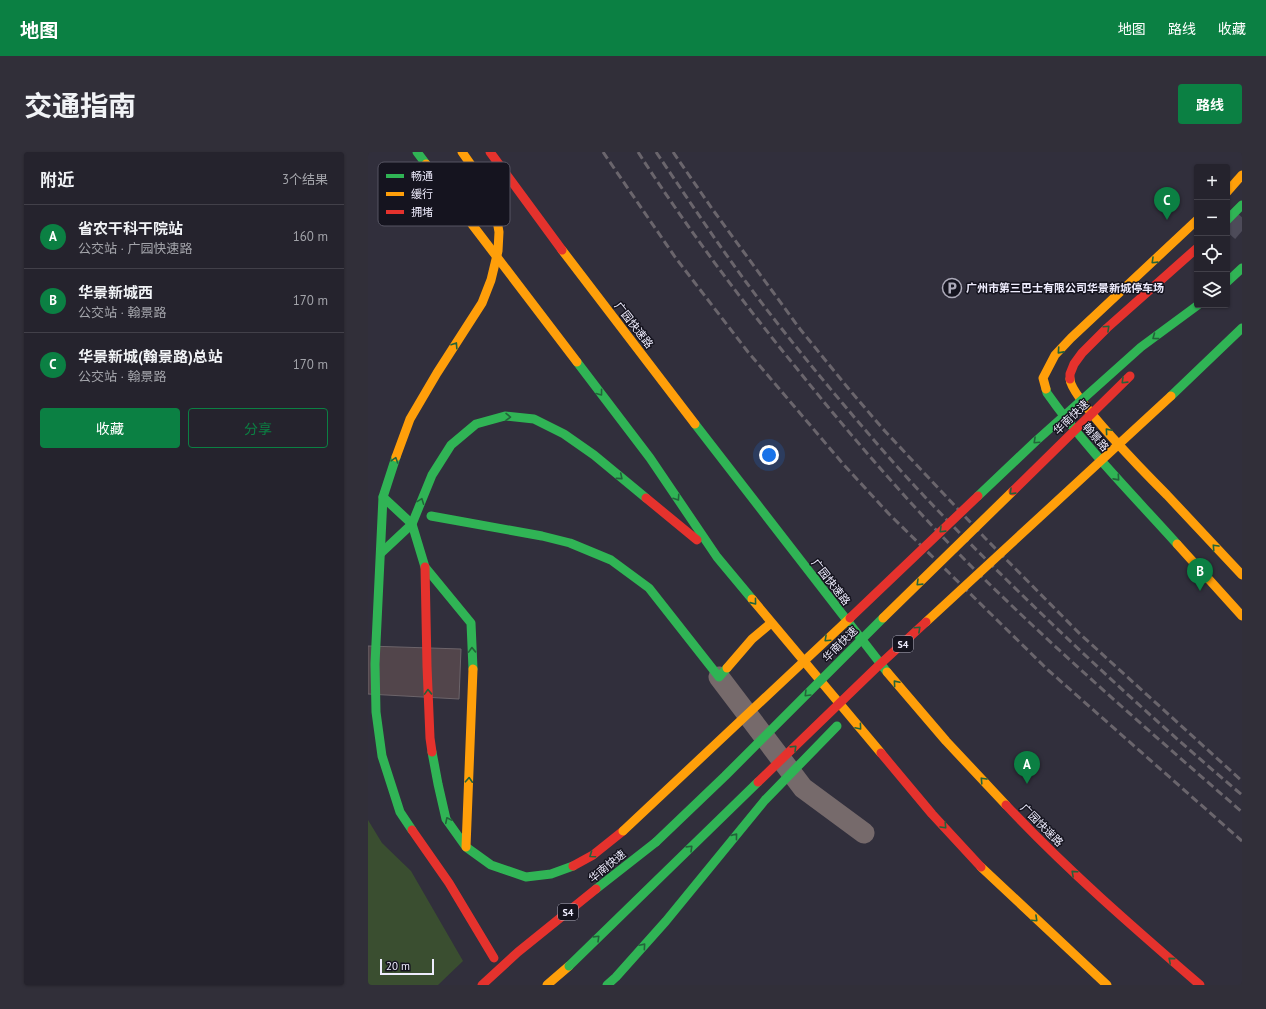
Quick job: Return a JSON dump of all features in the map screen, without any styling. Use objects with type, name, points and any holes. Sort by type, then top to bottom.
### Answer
[{"type":"main road","points":[[417,152],[424,162]]},
{"type":"main road","points":[[462,152],[469,162]]},
{"type":"main road","name":"广园快速路","points":[[490,152],[497,162]]},
{"type":"main road","points":[[1230,189],[1242,175]]},
{"type":"main road","name":"广园快速路","points":[[510,179],[596,297],[878,662],[946,741],[1022,822],[1070,869],[1200,985]]},
{"type":"main road","name":"翰景路","points":[[1194,223],[1071,338],[1055,355],[1043,378],[1047,393],[1066,420],[1242,616]]},
{"type":"main road","points":[[473,226],[650,458],[716,557],[771,623],[932,814],[988,874],[1107,985]]},
{"type":"main road","points":[[494,958],[449,883],[400,812],[382,756],[376,712],[375,664],[383,497],[410,419],[437,373],[482,304],[491,280],[496,258],[499,232],[498,226]]},
{"type":"main road","name":"翰景路","points":[[1194,251],[1107,328],[1082,353],[1074,364],[1070,374],[1070,382],[1084,404],[1111,436],[1242,575]]},
{"type":"main road","points":[[1230,279],[1242,268]]},
{"type":"main road","points":[[383,497],[412,524],[425,567],[430,738],[446,819],[466,846],[491,865],[526,877],[551,874],[575,866],[593,855],[623,831],[1036,441],[1141,347],[1194,308]]},
{"type":"main road","points":[[1171,336],[1199,308]]},
{"type":"main road","name":"S4","points":[[547,985],[569,966],[877,667],[1188,380],[1242,328]]},
{"type":"main road","name":"华南快速","points":[[482,985],[518,952],[656,842],[725,776],[863,637],[1137,369]]},
{"type":"main road","points":[[381,553],[412,524],[432,475],[451,445],[476,424],[505,416],[534,419],[564,434],[594,455],[716,557]]},
{"type":"main road","points":[[431,516],[570,543],[611,560],[649,588],[719,677],[752,639],[771,623]]},
{"type":"main road","points":[[425,567],[471,623],[473,680],[466,846]]},
{"type":"main road","points":[[607,985],[666,921],[765,800],[841,722],[877,667]]},
{"type":"street","points":[[719,677],[803,788],[864,833]]},
{"type":"green space","points":[[368,820],[382,843],[411,871],[463,961],[438,985],[368,985]]},
{"type":"building","points":[[368,646],[461,649],[459,699],[368,694]]},
{"type":"tunnel","points":[[1230,221],[1242,231]]},
{"type":"railway","points":[[603,152],[675,257],[748,352],[844,465],[889,514],[1048,670],[1242,841]]},
{"type":"railway","points":[[638,152],[695,236],[756,317],[838,419],[921,514],[965,560],[1032,625],[1242,812]]},
{"type":"railway","points":[[656,152],[746,282],[808,362],[890,459],[981,554],[1073,644],[1157,721],[1242,795]]},
{"type":"railway","points":[[673,152],[713,210],[800,329],[883,429],[985,538],[1080,634],[1242,781]]},
{"type":"traffic: fast","points":[[417,152],[424,162]]},
{"type":"traffic: fast","points":[[1230,217],[1242,205]]},
{"type":"traffic: fast","points":[[1230,279],[1242,268]]},
{"type":"traffic: fast","points":[[978,496],[1036,441],[1141,347],[1194,308]]},
{"type":"traffic: fast","points":[[1171,396],[1242,328]]},
{"type":"traffic: fast","points":[[577,362],[650,458],[717,557],[752,599]]},
{"type":"traffic: fast","points":[[1046,389],[1047,393],[1093,452],[1177,544]]},
{"type":"traffic: fast","points":[[381,553],[412,524],[432,475],[451,445],[476,424],[505,416],[534,419],[564,434],[594,455],[646,498]]},
{"type":"traffic: fast","points":[[695,424],[887,672]]},
{"type":"traffic: fast","points":[[396,457],[383,497],[375,664],[376,712],[382,756],[400,812],[412,830]]},
{"type":"traffic: fast","points":[[383,497],[412,524],[425,567],[471,623],[473,669]]},
{"type":"traffic: fast","points":[[431,516],[542,536],[570,543],[611,560],[649,588],[719,677],[727,668]]},
{"type":"traffic: fast","points":[[656,842],[725,776],[883,618]]},
{"type":"traffic: fast","points":[[607,985],[666,921],[765,800],[837,726]]},
{"type":"traffic: fast","points":[[432,752],[446,819],[466,847],[491,865],[526,877],[551,874],[573,866]]},
{"type":"traffic: fast","points":[[569,966],[758,782]]},
{"type":"traffic: fast","points":[[596,889],[656,842]]},
{"type":"traffic: slow","points":[[462,152],[469,162]]},
{"type":"traffic: slow","points":[[1230,189],[1242,175]]},
{"type":"traffic: slow","points":[[1046,389],[1043,378],[1055,355],[1071,338],[1194,223]]},
{"type":"traffic: slow","points":[[473,226],[577,362]]},
{"type":"traffic: slow","points":[[396,457],[410,419],[437,373],[482,303],[491,280],[498,251],[498,226]]},
{"type":"traffic: slow","points":[[562,250],[695,424]]},
{"type":"traffic: slow","points":[[1070,379],[1073,388],[1096,419],[1242,575]]},
{"type":"traffic: slow","points":[[926,622],[1171,396]]},
{"type":"traffic: slow","points":[[883,618],[1013,491]]},
{"type":"traffic: slow","points":[[1177,544],[1242,616]]},
{"type":"traffic: slow","points":[[752,599],[881,753]]},
{"type":"traffic: slow","points":[[623,831],[850,618]]},
{"type":"traffic: slow","points":[[727,668],[752,639],[771,623]]},
{"type":"traffic: slow","points":[[466,847],[473,669]]},
{"type":"traffic: slow","points":[[887,672],[946,741],[1006,805]]},
{"type":"traffic: slow","points":[[981,867],[1107,985]]},
{"type":"traffic: slow","points":[[547,985],[569,966]]},
{"type":"traffic: jam","points":[[490,152],[497,162]]},
{"type":"traffic: jam","points":[[510,179],[562,250]]},
{"type":"traffic: jam","points":[[1070,379],[1070,374],[1074,364],[1082,353],[1107,328],[1194,251]]},
{"type":"traffic: jam","points":[[1013,491],[1130,376]]},
{"type":"traffic: jam","points":[[850,618],[978,496]]},
{"type":"traffic: jam","points":[[646,498],[697,540]]},
{"type":"traffic: jam","points":[[425,567],[427,666],[432,752]]},
{"type":"traffic: jam","points":[[758,782],[877,667],[926,622]]},
{"type":"traffic: jam","points":[[881,753],[932,814],[981,867]]},
{"type":"traffic: jam","points":[[1006,805],[1076,875],[1200,985]]},
{"type":"traffic: jam","points":[[412,830],[449,883],[494,958]]},
{"type":"traffic: jam","points":[[573,866],[593,855],[623,831]]},
{"type":"traffic: jam","points":[[482,985],[518,952],[596,889]]},
{"type":"place","name":"华景新城(翰景路)总站","points":[[1167,220]]},
{"type":"place","name":"广州市第三巴士有限公司华景新城停车场","points":[[952,288]]},
{"type":"place","name":"华景新城西","points":[[1200,591]]},
{"type":"place","name":"省农干科干院站","points":[[1027,784]]}]
